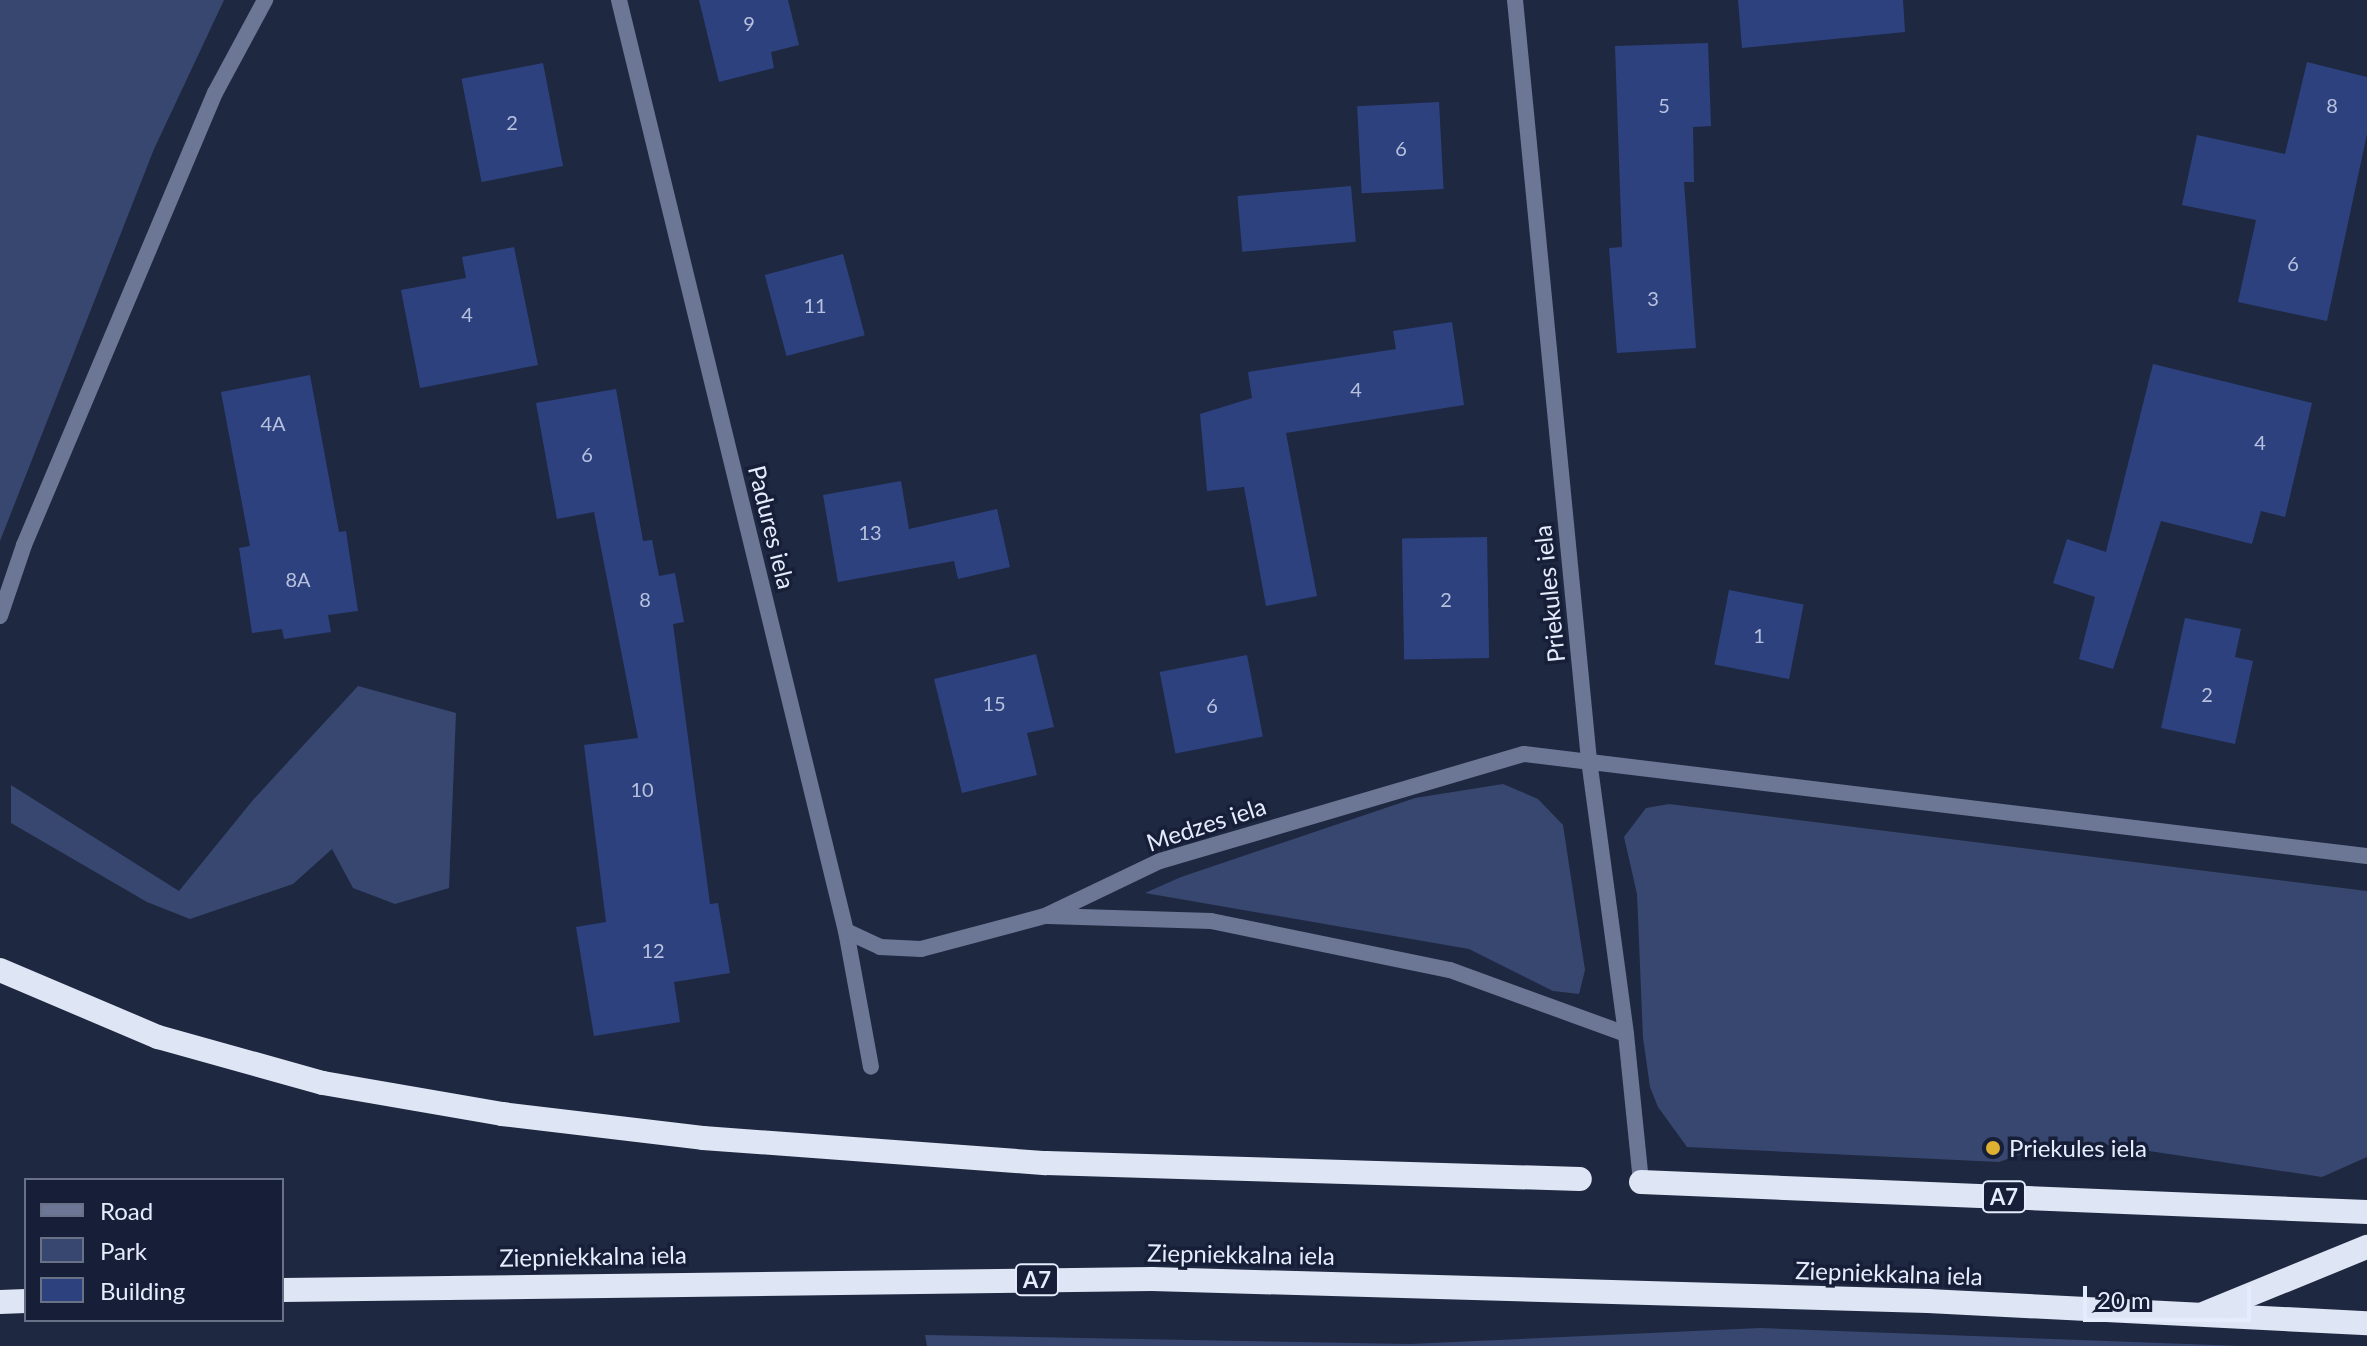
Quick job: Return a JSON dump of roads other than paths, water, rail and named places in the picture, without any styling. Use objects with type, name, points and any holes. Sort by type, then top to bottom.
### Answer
[{"type":"highway","points":[[0,970],[158,1037],[323,1083],[502,1114],[703,1138],[1046,1163],[1580,1179]]},
{"type":"highway","name":"A7","points":[[1641,1182],[2367,1212]]},
{"type":"highway","name":"Ziepniekkalna iela","points":[[2199,1315],[2367,1247]]},
{"type":"highway","name":"Ziepniekkalna iela","points":[[284,1290],[1152,1279],[1928,1301],[2367,1323]]},
{"type":"highway","points":[[0,1302],[24,1301]]},
{"type":"street","points":[[0,616],[24,545],[215,93],[265,0]]},
{"type":"street","name":"Padures iela","points":[[619,0],[846,931],[871,1067]]},
{"type":"street","name":"Priekules iela","points":[[1515,0],[1589,760],[1626,1034],[1641,1182]]},
{"type":"street","name":"Medzes iela","points":[[846,931],[880,947],[921,949],[1045,916],[1160,861],[1524,754],[2367,856]]},
{"type":"street","points":[[1045,916],[1226,924],[1450,970],[1626,1034]]},
{"type":"place","name":"Priekules iela","points":[[1993,1148]]}]
